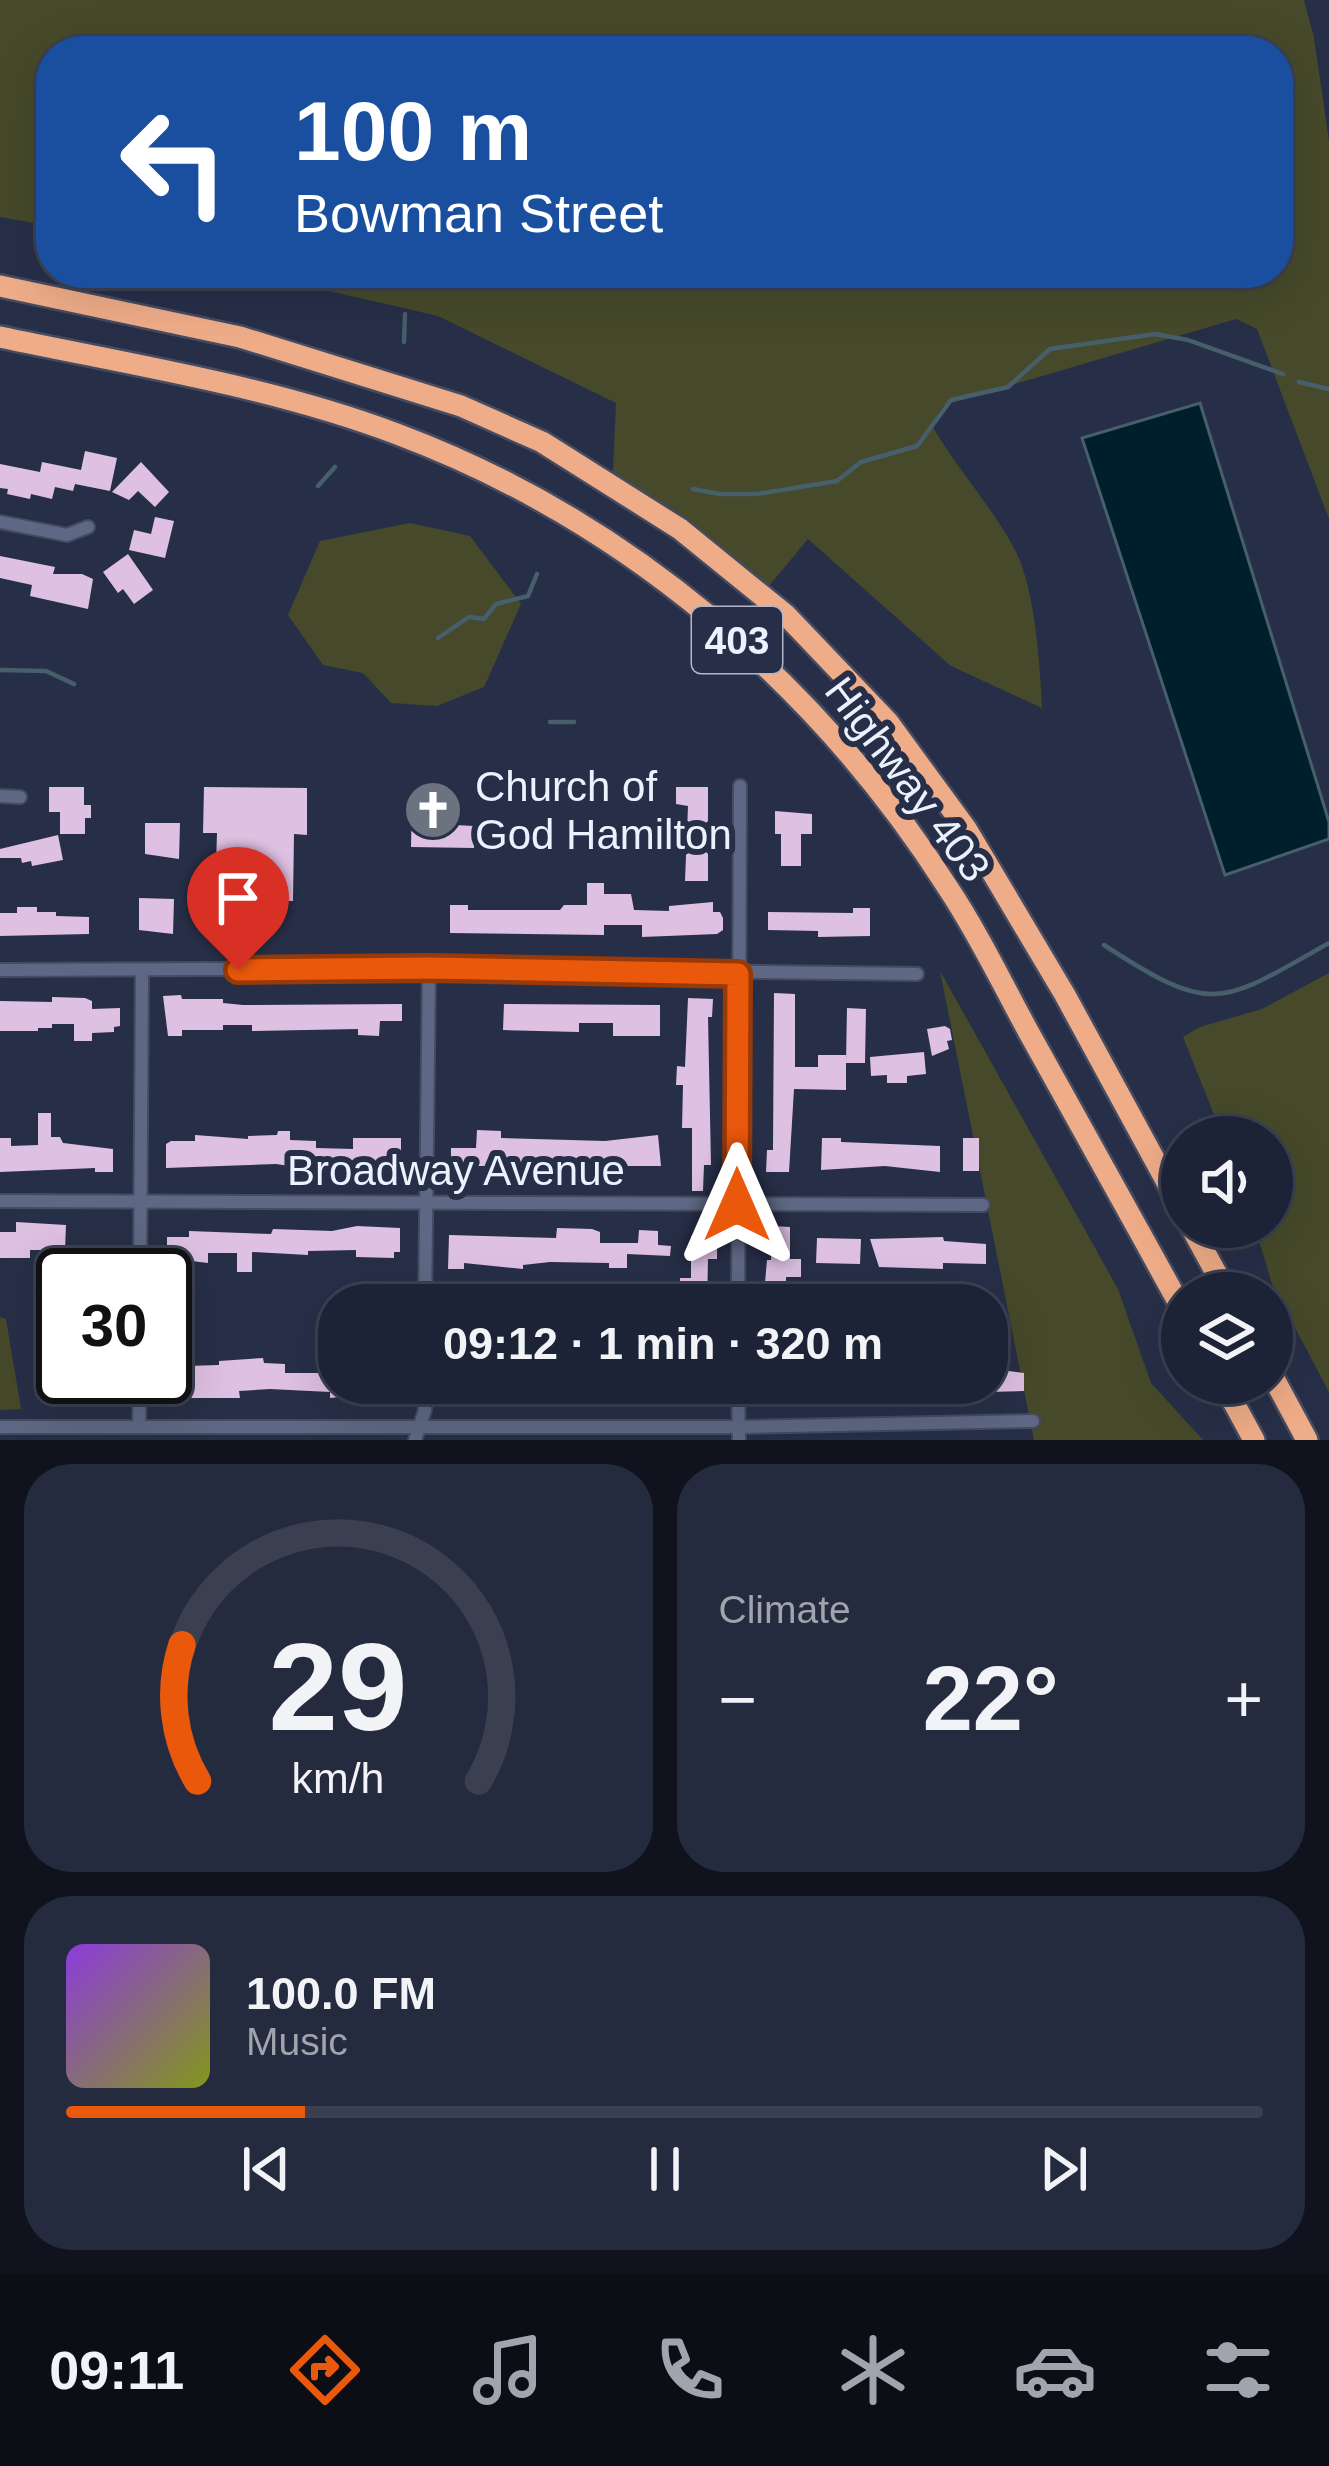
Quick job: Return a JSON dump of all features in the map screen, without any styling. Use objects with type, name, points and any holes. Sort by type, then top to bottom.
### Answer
[{"type":"highway","name":"Highway 403","points":[[0,286],[240,337],[461,406],[542,442],[680,529],[786,615],[888,722],[967,830],[1065,995],[1161,1171]]},
{"type":"highway","name":"Highway 403","points":[[0,337],[269,394],[395,433],[534,496],[655,572],[800,698],[903,823],[950,890],[1162,1272]]},
{"type":"highway","points":[[1234,1404],[1254,1440]]},
{"type":"highway","points":[[1288,1404],[1307,1440]]},
{"type":"street","points":[[0,522],[67,535],[88,527]]},
{"type":"street","points":[[738,1284],[740,786]]},
{"type":"street","points":[[0,796],[20,797]]},
{"type":"street","points":[[425,1284],[430,968]]},
{"type":"street","points":[[0,970],[430,968],[917,974]]},
{"type":"street","points":[[140,1248],[142,972]]},
{"type":"street","name":"Broadway Avenue","points":[[0,1201],[983,1205]]},
{"type":"street","points":[[139,1404],[139,1427]]},
{"type":"street","points":[[417,1434],[424,1404]]},
{"type":"street","points":[[738,1404],[739,1434]]},
{"type":"street","points":[[0,1427],[739,1434],[1033,1421]]},
{"type":"green space","points":[[0,0],[1304,0],[1329,141],[1329,519],[1257,329],[1236,319],[944,405],[931,424],[996,518],[1022,566],[1035,627],[1042,708],[951,666],[808,539],[769,586],[703,533],[613,472],[616,403],[438,316],[316,288],[1293,288],[1293,36],[36,36],[36,223],[0,217]]},
{"type":"green space","points":[[410,523],[470,536],[521,604],[484,687],[437,706],[391,703],[363,673],[323,665],[288,615],[320,541]]},
{"type":"green space","points":[[940,971],[1118,1289],[1161,1404],[1170,1404],[1203,1440],[1034,1440],[1008,1310],[1008,1284],[1003,1284]]},
{"type":"green space","points":[[1329,973],[1329,1392],[1293,1324],[1293,1272],[1268,1272],[1261,1248],[1293,1248],[1293,1116],[1215,1116],[1183,1037],[1200,1027],[1262,1009]]},
{"type":"green space","points":[[0,1317],[6,1319],[21,1409],[0,1410]]},
{"type":"water","points":[[1200,403],[1329,822],[1329,839],[1225,875],[1082,438]]},
{"type":"building","points":[[85,451],[117,458],[110,491],[75,484],[73,491],[55,487],[52,499],[31,494],[30,499],[0,488],[0,464],[40,472],[42,462],[81,470]]},
{"type":"building","points":[[141,462],[169,492],[155,507],[138,491],[129,500],[112,492]]},
{"type":"building","points":[[155,517],[174,521],[165,558],[129,550],[134,530],[151,534]]},
{"type":"building","points":[[128,554],[153,590],[134,604],[123,589],[118,593],[103,572]]},
{"type":"building","points":[[0,556],[55,567],[53,574],[93,579],[88,609],[30,596],[32,585],[0,578]]},
{"type":"building","points":[[49,787],[84,787],[84,805],[91,805],[85,834],[60,834],[60,812],[49,812]]},
{"type":"building","points":[[204,787],[307,788],[307,835],[294,834],[293,901],[215,899],[217,833],[203,833]]},
{"type":"building","points":[[676,787],[708,787],[708,881],[685,881],[688,806],[676,804]]},
{"type":"building","name":"Church of God Hamilton","points":[[412,795],[455,796],[455,825],[474,826],[474,848],[411,847]]},
{"type":"building","points":[[775,811],[812,814],[812,834],[801,834],[801,866],[781,866]]},
{"type":"building","points":[[145,823],[180,823],[179,859],[145,854]]},
{"type":"building","points":[[58,835],[63,860],[32,866],[21,858],[0,858],[0,849]]},
{"type":"building","points":[[587,883],[604,883],[604,894],[631,894],[634,910],[669,911],[669,906],[713,902],[713,912],[720,912],[723,918],[723,930],[642,937],[642,925],[604,925],[604,935],[450,933],[450,905],[468,905],[468,910],[560,910],[564,905],[587,905]]},
{"type":"building","points":[[139,898],[174,899],[173,934],[139,930]]},
{"type":"building","points":[[17,907],[89,917],[89,934],[0,936],[0,913],[17,913]]},
{"type":"building","points":[[853,908],[870,908],[870,936],[818,937],[818,931],[768,930],[768,912],[853,913]]},
{"type":"building","points":[[774,993],[795,994],[795,1067],[818,1067],[818,1055],[846,1055],[846,1090],[794,1089],[789,1172],[766,1172],[767,1150],[773,1150]]},
{"type":"building","points":[[181,995],[182,999],[223,999],[223,1003],[243,1005],[402,1004],[402,1021],[380,1021],[379,1036],[358,1035],[358,1029],[252,1031],[252,1025],[223,1025],[223,1030],[182,1030],[182,1036],[168,1036],[163,996]]},
{"type":"building","points":[[52,997],[85,998],[92,1001],[92,1009],[120,1008],[120,1026],[114,1032],[92,1033],[92,1041],[74,1041],[74,1024],[0,1031],[0,1001],[52,1002]]},
{"type":"building","points":[[688,998],[713,999],[712,1017],[708,1017],[711,1165],[704,1165],[703,1191],[692,1191],[692,1128],[682,1128],[683,1085],[676,1085],[677,1066],[685,1067]]},
{"type":"building","points":[[504,1004],[660,1005],[660,1036],[613,1036],[613,1023],[579,1023],[579,1032],[503,1030]]},
{"type":"building","points":[[847,1008],[866,1009],[865,1063],[846,1063]]},
{"type":"building","points":[[945,1026],[952,1040],[947,1041],[949,1049],[932,1056],[927,1029]]},
{"type":"building","points":[[924,1052],[926,1074],[907,1076],[907,1083],[887,1083],[887,1075],[871,1076],[870,1057]]},
{"type":"building","points":[[38,1113],[51,1113],[51,1137],[60,1137],[63,1143],[113,1149],[113,1172],[95,1172],[95,1168],[0,1172],[0,1138],[11,1138],[11,1146],[38,1145]]},
{"type":"building","points":[[477,1130],[501,1131],[501,1138],[605,1141],[658,1135],[661,1166],[451,1166],[451,1148],[476,1148]]},
{"type":"building","points":[[290,1131],[290,1140],[316,1141],[316,1148],[353,1149],[353,1138],[401,1138],[401,1168],[344,1168],[343,1174],[276,1164],[166,1168],[166,1144],[171,1141],[195,1141],[195,1135],[248,1139],[277,1135]]},
{"type":"building","points":[[822,1138],[940,1146],[940,1172],[885,1166],[821,1170]]},
{"type":"building","points":[[963,1138],[979,1138],[979,1171],[963,1171]]},
{"type":"building","points":[[16,1222],[66,1225],[65,1248],[36,1248],[30,1250],[30,1258],[0,1258],[0,1232],[16,1232]]},
{"type":"building","points":[[357,1226],[400,1228],[400,1252],[394,1252],[394,1258],[356,1257],[356,1250],[308,1251],[308,1255],[252,1252],[252,1272],[237,1272],[237,1253],[208,1253],[208,1263],[192,1261],[192,1248],[167,1248],[167,1237],[189,1237],[189,1231],[332,1231]]},
{"type":"building","points":[[772,1226],[790,1227],[790,1259],[801,1259],[801,1277],[786,1277],[786,1284],[765,1284],[767,1260],[771,1260]]},
{"type":"building","points":[[557,1228],[592,1229],[600,1232],[600,1243],[638,1243],[639,1230],[658,1231],[658,1245],[671,1246],[670,1256],[627,1254],[627,1268],[550,1262],[523,1265],[523,1269],[464,1263],[464,1269],[448,1269],[449,1235],[556,1238]]},
{"type":"building","points":[[691,1236],[717,1236],[717,1259],[708,1259],[707,1284],[680,1284],[680,1278],[691,1278]]},
{"type":"building","points":[[943,1237],[944,1241],[986,1244],[986,1264],[943,1263],[943,1269],[879,1267],[870,1239]]},
{"type":"building","points":[[817,1238],[861,1239],[860,1264],[816,1263]]},
{"type":"building","points":[[263,1358],[264,1363],[285,1364],[285,1373],[318,1373],[318,1391],[239,1391],[240,1398],[192,1398],[192,1366]]},
{"type":"building","points":[[1008,1371],[1024,1373],[1024,1391],[1008,1391]]},
{"type":"waterway","points":[[404,342],[405,314]]},
{"type":"waterway","points":[[693,489],[757,494],[837,481],[861,462],[917,446],[951,400],[1008,387],[1050,349],[1155,334],[1188,340],[1283,374]]},
{"type":"waterway","points":[[1299,382],[1329,389]]},
{"type":"waterway","points":[[318,486],[335,467]]},
{"type":"waterway","points":[[438,638],[469,617],[484,619],[496,604],[528,596],[537,574]]},
{"type":"waterway","points":[[0,670],[46,671],[74,684]]},
{"type":"waterway","points":[[550,722],[574,722]]},
{"type":"waterway","points":[[1104,945],[1170,984],[1217,994],[1264,979],[1329,943]]},
{"type":"place","name":"Church of God Hamilton","points":[[433,810]]},
{"type":"route","points":[[238,970],[738,974],[737,1205]]}]
